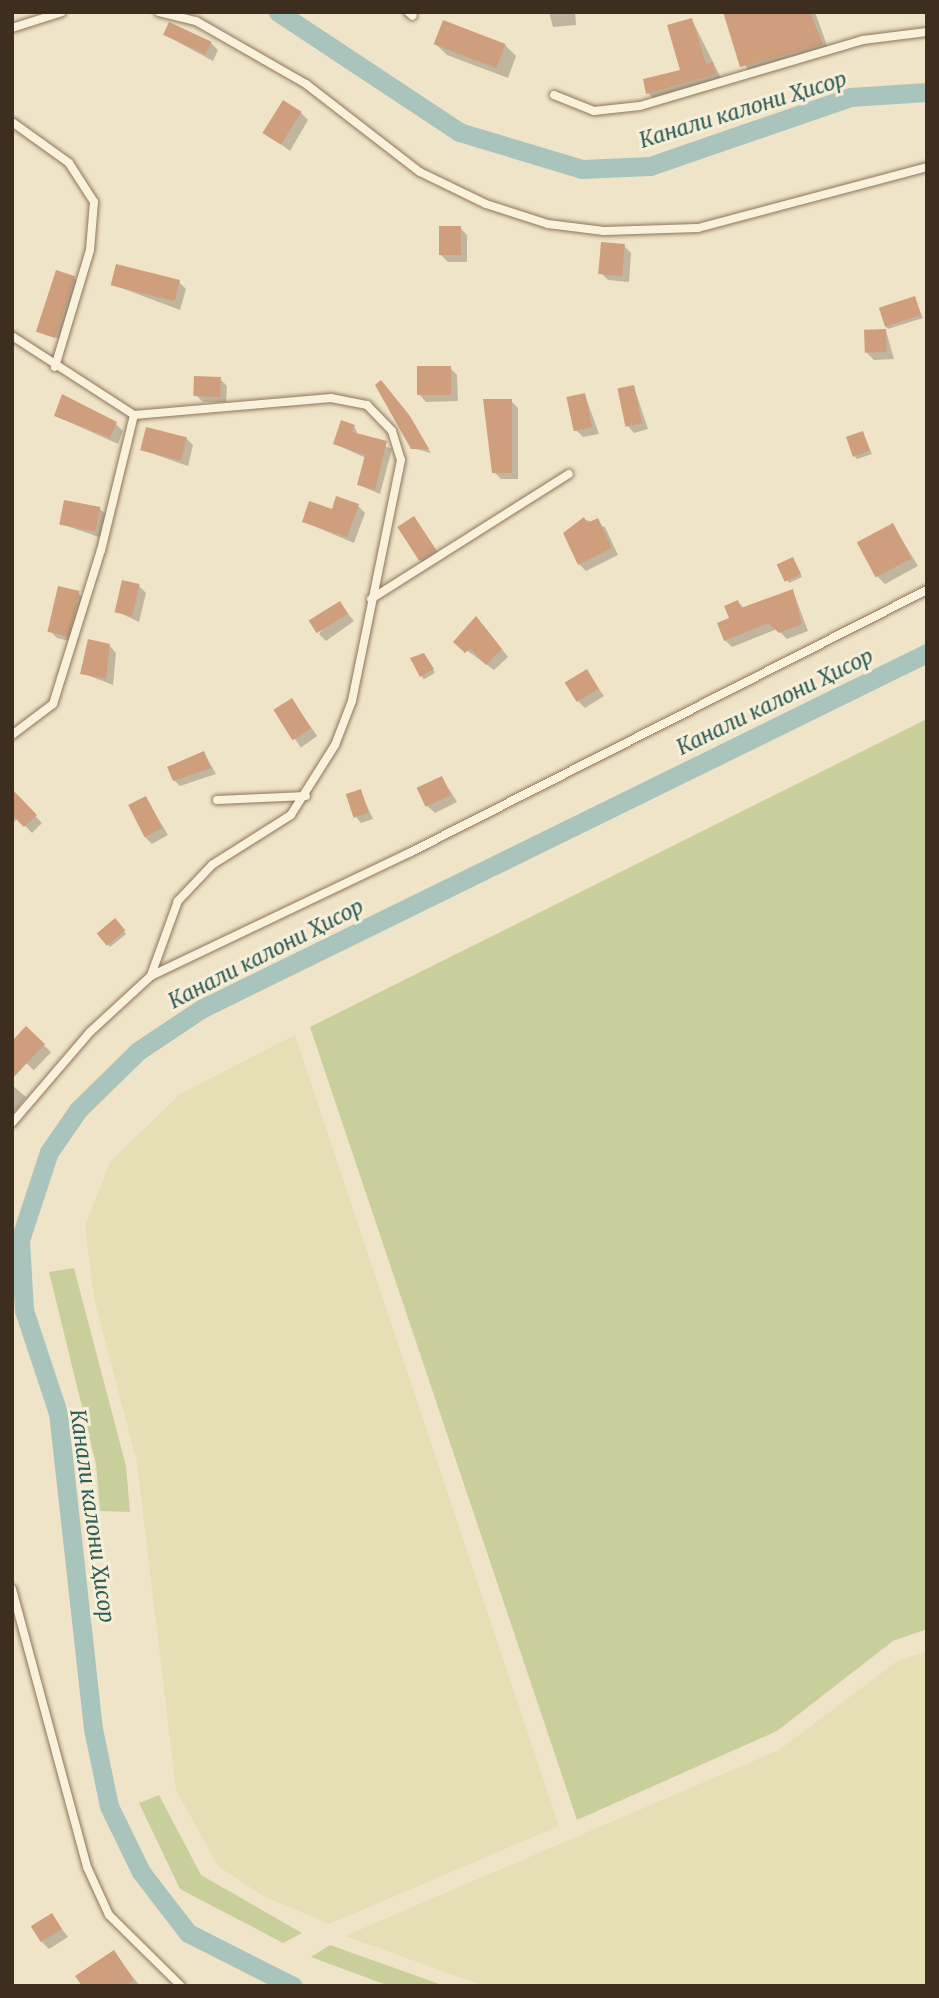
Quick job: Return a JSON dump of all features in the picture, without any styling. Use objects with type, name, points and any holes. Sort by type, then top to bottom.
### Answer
[{"type":"lane","points":[[12,28],[62,12]]},
{"type":"lane","points":[[159,12],[196,21],[306,84],[420,172],[485,204],[548,224],[604,231],[698,228],[927,167]]},
{"type":"lane","points":[[554,95],[594,111],[640,106],[863,40],[927,32]]},
{"type":"lane","points":[[12,122],[69,163],[94,202],[87,261],[55,367]]},
{"type":"lane","points":[[12,336],[55,367],[134,415],[331,398],[367,405],[392,431],[401,460],[352,701],[306,796],[291,815],[212,865],[178,901],[151,976]]},
{"type":"lane","points":[[12,736],[54,704],[134,415]]},
{"type":"lane","points":[[372,599],[569,474]]},
{"type":"lane","points":[[12,1123],[90,1032],[151,976],[409,853],[927,590]]},
{"type":"lane","points":[[217,800],[306,796]]},
{"type":"lane","points":[[12,1589],[87,1867],[110,1915],[181,1986]]},
{"type":"shaded area","points":[[295,1035],[559,1826],[329,1924],[263,1896],[218,1866],[176,1790],[137,1463],[94,1298],[85,1226],[110,1162],[180,1094]]},
{"type":"shaded area","points":[[927,1651],[927,1986],[484,1986],[345,1936],[779,1750],[896,1662]]},
{"type":"green space","points":[[927,719],[927,1629],[893,1641],[777,1731],[577,1820],[310,1027]]},
{"type":"green space","points":[[74,1268],[126,1466],[130,1512],[100,1511],[96,1464],[49,1272]]},
{"type":"green space","points":[[159,1795],[201,1875],[302,1933],[283,1943],[180,1889],[139,1803]]},
{"type":"green space","points":[[330,1945],[445,1986],[389,1986],[311,1957]]},
{"type":"building","points":[[723,12],[810,12],[823,44],[740,67]]},
{"type":"building","points":[[692,18],[706,64],[713,62],[716,74],[646,94],[643,79],[680,70],[667,25]]},
{"type":"building","points":[[443,20],[506,44],[496,68],[434,44]]},
{"type":"building","points":[[169,22],[212,42],[206,55],[163,35]]},
{"type":"building","points":[[283,100],[302,112],[281,145],[262,133]]},
{"type":"building","points":[[439,226],[461,226],[461,255],[439,255]]},
{"type":"building","points":[[601,242],[625,244],[622,276],[598,274]]},
{"type":"building","points":[[116,264],[180,280],[175,301],[111,285]]},
{"type":"building","points":[[56,270],[75,276],[55,338],[36,332]]},
{"type":"building","points":[[915,296],[921,315],[885,327],[879,308]]},
{"type":"building","points":[[886,329],[887,352],[865,353],[864,330]]},
{"type":"building","points":[[417,366],[451,366],[451,395],[417,395]]},
{"type":"building","points":[[194,376],[221,377],[220,397],[193,396]]},
{"type":"building","points":[[381,380],[410,416],[429,449],[411,449],[375,385]]},
{"type":"building","points":[[634,385],[642,423],[625,427],[617,389]]},
{"type":"building","points":[[585,393],[592,427],[574,431],[566,397]]},
{"type":"building","points":[[62,394],[117,422],[110,438],[54,416]]},
{"type":"building","points":[[483,399],[512,399],[512,473],[492,473]]},
{"type":"building","points":[[341,420],[355,425],[352,432],[387,441],[375,490],[357,485],[365,455],[333,444]]},
{"type":"building","points":[[146,427],[187,437],[181,460],[140,450]]},
{"type":"building","points":[[863,431],[870,451],[853,457],[846,437]]},
{"type":"building","points":[[336,496],[359,504],[347,537],[302,522],[309,501],[332,509]]},
{"type":"building","points":[[64,500],[100,507],[96,532],[59,525]]},
{"type":"building","points":[[414,516],[436,550],[419,560],[397,527]]},
{"type":"building","points":[[584,517],[587,523],[598,518],[612,548],[578,565],[563,533]]},
{"type":"building","points":[[893,523],[912,558],[876,578],[857,542]]},
{"type":"building","points":[[793,557],[801,574],[785,582],[777,565]]},
{"type":"building","points":[[122,580],[140,584],[132,616],[115,612]]},
{"type":"building","points":[[58,586],[79,591],[69,637],[47,632]]},
{"type":"building","points":[[793,589],[802,624],[779,633],[768,623],[724,641],[717,623],[729,618],[724,606],[738,600],[741,608]]},
{"type":"building","points":[[340,601],[348,614],[317,633],[309,621]]},
{"type":"building","points":[[476,616],[502,649],[486,665],[470,648],[465,653],[453,642]]},
{"type":"building","points":[[88,639],[110,644],[106,679],[80,674]]},
{"type":"building","points":[[424,653],[434,669],[420,677],[410,658]]},
{"type":"building","points":[[587,669],[599,689],[577,702],[565,682]]},
{"type":"building","points":[[292,698],[311,729],[292,740],[273,710]]},
{"type":"building","points":[[204,751],[211,768],[173,781],[167,767]]},
{"type":"building","points":[[442,776],[451,795],[425,807],[417,788]]},
{"type":"building","points":[[12,789],[37,815],[24,827],[12,815]]},
{"type":"building","points":[[361,789],[369,813],[354,818],[346,794]]},
{"type":"building","points":[[146,796],[162,828],[145,837],[128,805]]},
{"type":"building","points":[[115,918],[125,930],[107,946],[97,933]]},
{"type":"building","points":[[26,1026],[45,1044],[12,1079],[12,1041]]},
{"type":"building","points":[[52,1913],[62,1929],[41,1942],[31,1926]]},
{"type":"building","points":[[114,1950],[134,1980],[124,1986],[82,1986],[75,1976]]},
{"type":"waterway","name":"Канали калони Ҳисор","points":[[278,12],[459,132],[582,169],[650,166],[850,97],[927,92]]},
{"type":"waterway","name":"Канали калони Ҳисор","points":[[293,1986],[188,1933],[141,1872],[109,1806],[93,1729],[58,1413],[24,1310],[20,1240],[49,1152],[78,1110],[138,1051],[201,1009],[927,653]]}]
